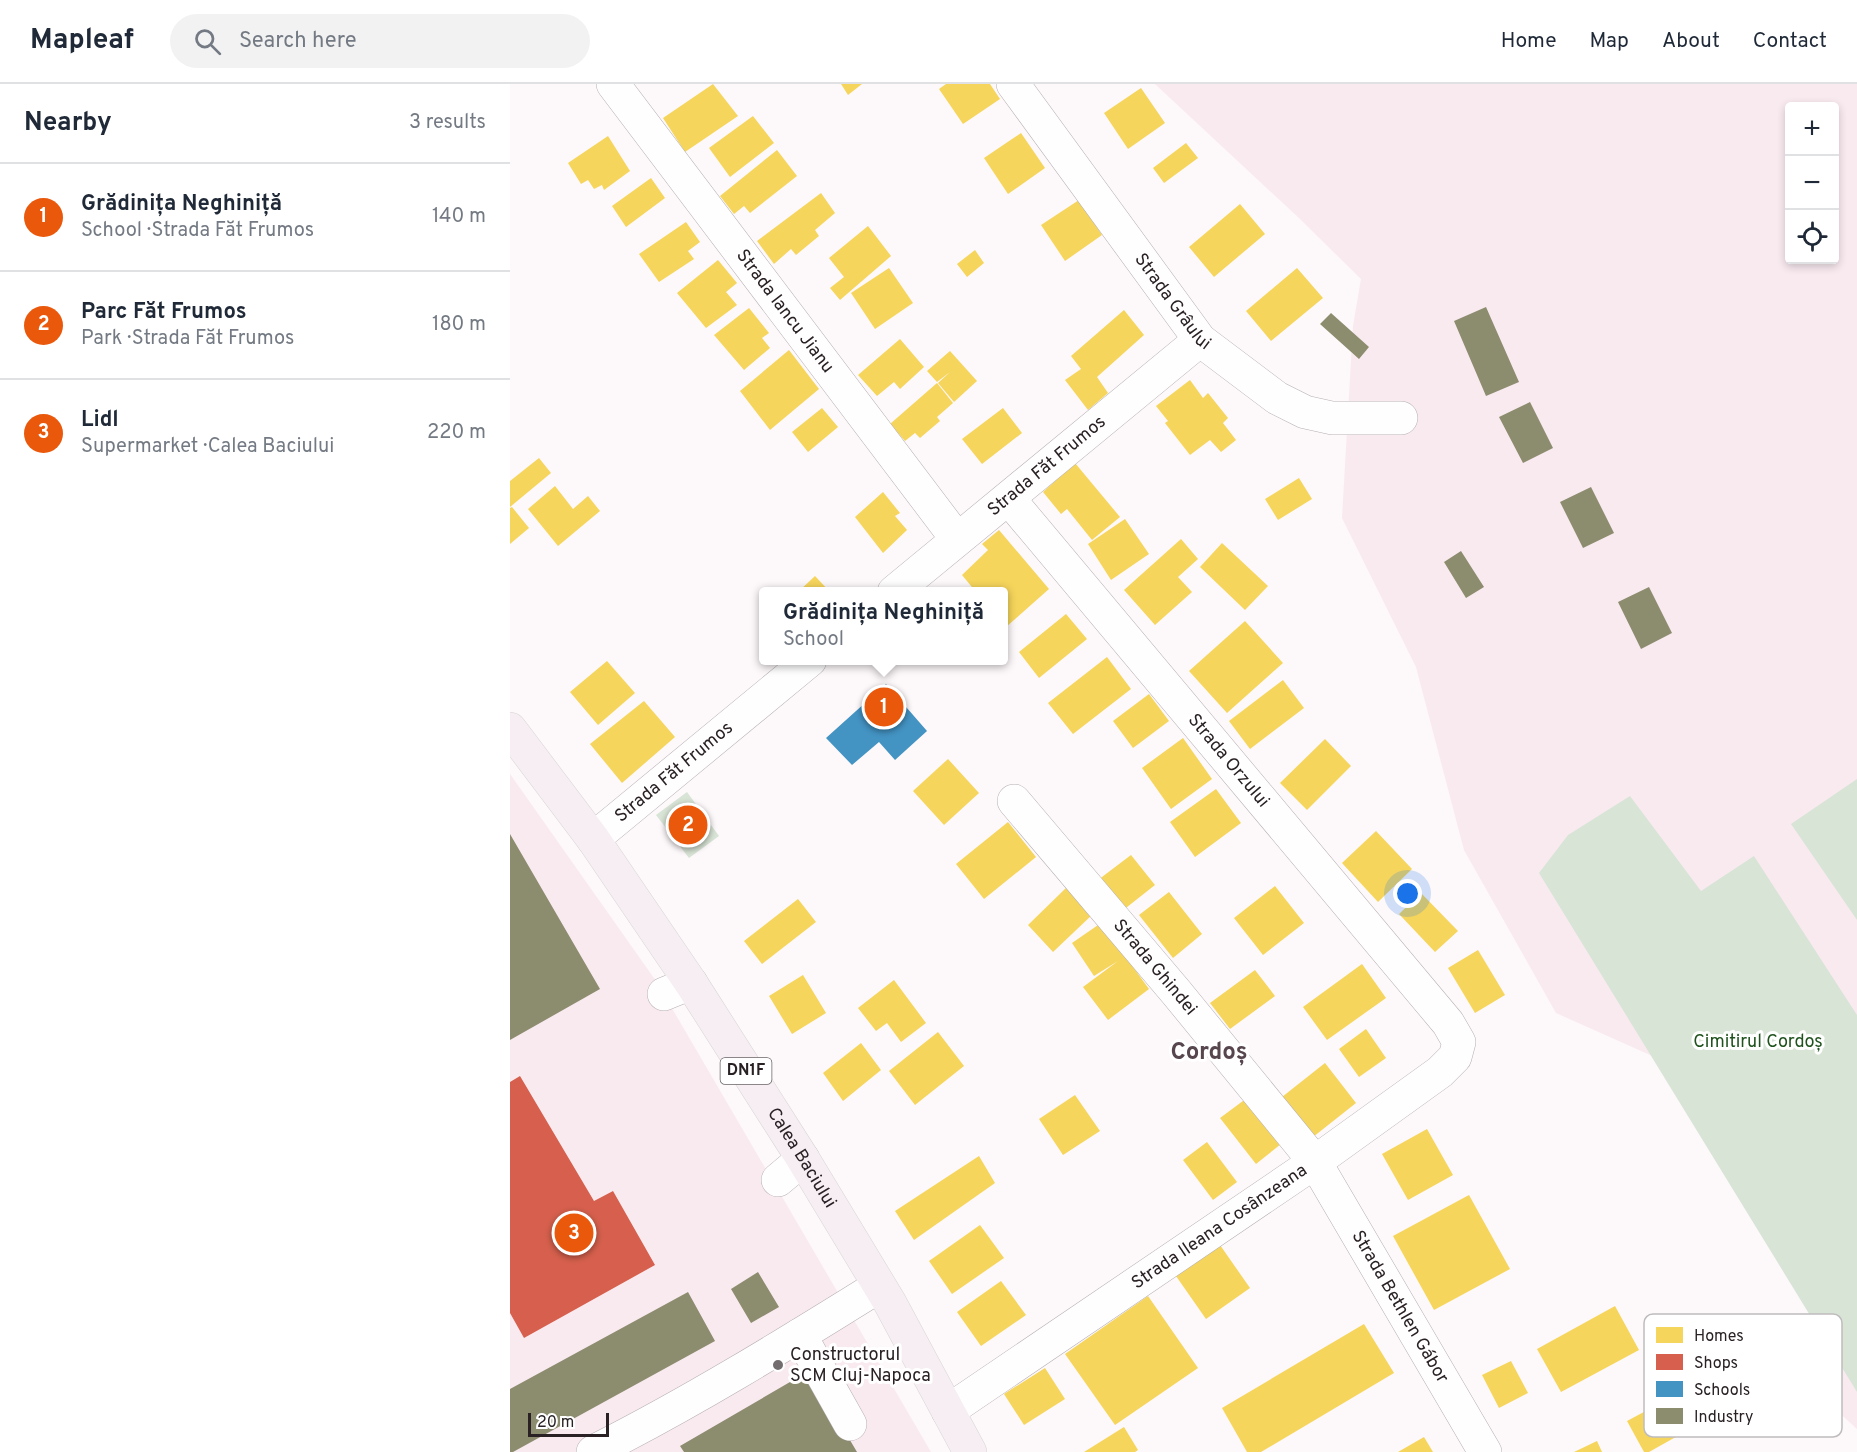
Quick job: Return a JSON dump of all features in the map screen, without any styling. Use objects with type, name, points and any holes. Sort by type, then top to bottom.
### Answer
[{"type":"main road","name":"Calea Baciului","points":[[510,729],[593,839],[677,988],[803,1159],[879,1286],[970,1452]]},
{"type":"street","name":"Strada Iancu Jianu","points":[[613,84],[957,540]]},
{"type":"street","name":"Strada Grâului","points":[[1013,84],[1200,340],[1276,398],[1305,412],[1332,418],[1401,418]]},
{"type":"street","name":"Strada Făt Frumos","points":[[899,587],[1009,500],[1200,340]]},
{"type":"street","name":"Strada Orzului","points":[[1009,500],[1448,1023]]},
{"type":"street","name":"Strada Făt Frumos","points":[[593,839],[804,665]]},
{"type":"street","name":"Strada Ghindei","points":[[1014,801],[1176,992],[1315,1162]]},
{"type":"street","name":"Strada Ileana Cosânzeana","points":[[948,1411],[1315,1162],[1440,1072],[1455,1058],[1459,1042],[1448,1023]]},
{"type":"street","points":[[778,1180],[803,1159]]},
{"type":"street","name":"Strada Bethlen Gábor","points":[[1315,1162],[1485,1452]]},
{"type":"street","points":[[597,1451],[650,1423],[879,1286]]},
{"type":"street","points":[[800,1335],[850,1424]]},
{"type":"shaded area","points":[[1155,84],[1857,84],[1857,1173],[1695,1075],[1556,1013],[1464,850],[1416,667],[1342,518],[1353,326],[1361,279]]},
{"type":"shaded area","points":[[510,774],[656,981],[931,1452],[510,1452]]},
{"type":"shaded area","points":[[1857,1259],[1857,1429],[1842,1415],[1842,1314],[1815,1314]]},
{"type":"green space","points":[[1857,779],[1857,920],[1791,824]]},
{"type":"green space","points":[[687,792],[719,836],[689,858],[656,815]]},
{"type":"green space","name":"Cimitirul Cordoș","points":[[1630,796],[1701,891],[1754,856],[1857,1015],[1857,1392],[1842,1368],[1842,1314],[1809,1314],[1539,873],[1568,835]]},
{"type":"building: Homes","points":[[713,84],[738,116],[685,152],[663,118]]},
{"type":"building: Homes","points":[[841,84],[862,84],[848,95]]},
{"type":"building: Homes","points":[[946,84],[990,84],[1000,99],[963,124],[939,89]]},
{"type":"building: Homes","points":[[1141,88],[1165,123],[1128,149],[1104,113]]},
{"type":"building: Homes","points":[[753,116],[774,143],[730,177],[709,148]]},
{"type":"building: Homes","points":[[1021,133],[1045,168],[1008,194],[984,158]]},
{"type":"building: Homes","points":[[608,136],[630,171],[604,190],[602,185],[594,189],[588,180],[581,184],[568,163]]},
{"type":"building: Homes","points":[[1186,143],[1198,158],[1164,183],[1153,168]]},
{"type":"building: Homes","points":[[777,150],[797,176],[750,213],[744,206],[734,214],[720,196]]},
{"type":"building: Homes","points":[[651,178],[665,198],[626,227],[612,206]]},
{"type":"building: Homes","points":[[821,193],[835,213],[815,230],[819,236],[796,255],[791,249],[774,264],[757,241]]},
{"type":"building: Homes","points":[[1079,200],[1102,235],[1065,261],[1041,225]]},
{"type":"building: Homes","points":[[1240,204],[1265,234],[1214,277],[1189,247]]},
{"type":"building: Homes","points":[[686,222],[700,242],[688,251],[694,259],[659,282],[639,254]]},
{"type":"building: Homes","points":[[868,226],[891,256],[840,300],[830,288],[844,277],[829,258]]},
{"type":"building: Homes","points":[[975,250],[984,263],[967,277],[957,264]]},
{"type":"building: Homes","points":[[718,260],[737,283],[726,292],[737,305],[706,328],[677,293]]},
{"type":"building: Homes","points":[[889,268],[913,303],[875,329],[851,293]]},
{"type":"building: Homes","points":[[1297,268],[1323,298],[1271,341],[1246,311]]},
{"type":"building: Homes","points":[[749,308],[769,333],[762,338],[770,348],[744,370],[714,335]]},
{"type":"building: Homes","points":[[1124,310],[1144,335],[1097,377],[1108,393],[1088,410],[1065,380],[1081,369],[1071,356]]},
{"type":"building: Homes","points":[[900,339],[924,367],[900,389],[894,382],[877,396],[858,375]]},
{"type":"building: Homes","points":[[789,350],[819,389],[770,430],[740,391]]},
{"type":"building: Homes","points":[[950,351],[977,381],[954,402],[938,383],[950,372],[937,382],[927,371]]},
{"type":"building: Homes","points":[[1190,380],[1203,398],[1208,393],[1228,418],[1223,423],[1236,440],[1221,452],[1210,440],[1190,455],[1165,423],[1168,421],[1156,406]]},
{"type":"building: Homes","points":[[937,383],[953,403],[937,417],[940,421],[920,438],[915,433],[905,441],[890,424]]},
{"type":"building: Homes","points":[[822,408],[838,427],[808,452],[792,432]]},
{"type":"building: Homes","points":[[1003,408],[1022,433],[982,464],[962,439]]},
{"type":"building: Homes","points":[[539,458],[551,473],[510,507],[510,481]]},
{"type":"building: Homes","points":[[1075,463],[1120,517],[1092,540],[1067,509],[1061,514],[1043,492]]},
{"type":"building: Homes","points":[[1299,478],[1312,499],[1278,520],[1265,499]]},
{"type":"building: Homes","points":[[555,486],[573,509],[588,496],[600,511],[558,546],[528,509]]},
{"type":"building: Homes","points":[[883,492],[900,513],[895,516],[907,530],[883,553],[855,517]]},
{"type":"building: Homes","points":[[512,507],[529,528],[510,544],[510,508]]},
{"type":"building: Homes","points":[[1125,519],[1149,554],[1111,580],[1088,544]]},
{"type":"building: Homes","points":[[999,530],[1049,589],[1008,625],[1008,587],[972,587],[962,575],[988,550],[982,544]]},
{"type":"building: Homes","points":[[1181,539],[1198,559],[1178,577],[1192,592],[1155,625],[1124,590]]},
{"type":"building: Homes","points":[[1222,543],[1268,586],[1245,610],[1200,567]]},
{"type":"building: Homes","points":[[815,576],[825,587],[803,587]]},
{"type":"building: Homes","points":[[1066,614],[1087,639],[1039,678],[1019,652]]},
{"type":"building: Homes","points":[[1245,621],[1283,663],[1227,713],[1189,671]]},
{"type":"building: Homes","points":[[1107,657],[1131,689],[1073,734],[1048,703]]},
{"type":"building: Homes","points":[[607,661],[635,693],[598,725],[570,692]]},
{"type":"building: Homes","points":[[1283,680],[1304,708],[1250,749],[1229,721]]},
{"type":"building: Homes","points":[[1149,694],[1169,721],[1133,748],[1113,721]]},
{"type":"building: Homes","points":[[644,701],[675,737],[622,783],[590,744]]},
{"type":"building: Homes","points":[[1183,738],[1212,779],[1171,809],[1142,768]]},
{"type":"building: Homes","points":[[1325,739],[1351,766],[1307,810],[1280,783]]},
{"type":"building: Homes","points":[[948,759],[979,793],[944,825],[913,791]]},
{"type":"building: Homes","points":[[1216,789],[1241,823],[1195,857],[1170,822]]},
{"type":"building: Homes","points":[[1008,822],[1036,857],[984,899],[956,864]]},
{"type":"building: Homes","points":[[1376,831],[1412,869],[1378,902],[1342,863]]},
{"type":"building: Homes","points":[[1131,855],[1155,885],[1122,911],[1098,880]]},
{"type":"building: Homes","points":[[1275,886],[1304,923],[1263,955],[1234,918]]},
{"type":"building: Homes","points":[[1067,887],[1093,914],[1053,952],[1028,925]]},
{"type":"building: Homes","points":[[1169,892],[1202,934],[1173,958],[1139,915]]},
{"type":"building: Homes","points":[[1421,893],[1458,931],[1435,952],[1399,914]]},
{"type":"building: Homes","points":[[798,899],[816,922],[762,964],[744,941]]},
{"type":"building: Homes","points":[[1101,923],[1149,989],[1108,1020],[1083,987],[1118,961],[1094,976],[1072,943]]},
{"type":"building: Homes","points":[[1478,950],[1505,995],[1475,1013],[1448,968]]},
{"type":"building: Homes","points":[[1362,964],[1386,998],[1327,1040],[1303,1007]]},
{"type":"building: Homes","points":[[1255,970],[1275,996],[1230,1029],[1210,1003]]},
{"type":"building: Homes","points":[[803,975],[826,1013],[792,1034],[769,996]]},
{"type":"building: Homes","points":[[894,980],[926,1023],[901,1042],[887,1023],[876,1031],[858,1008]]},
{"type":"building: Homes","points":[[1366,1029],[1386,1058],[1359,1077],[1339,1049]]},
{"type":"building: Homes","points":[[938,1032],[964,1066],[915,1105],[889,1071]]},
{"type":"building: Homes","points":[[861,1043],[881,1070],[843,1101],[823,1073]]},
{"type":"building: Homes","points":[[1325,1063],[1356,1103],[1313,1137],[1282,1097]]},
{"type":"building: Homes","points":[[1075,1095],[1100,1131],[1063,1155],[1039,1119]]},
{"type":"building: Homes","points":[[1251,1095],[1286,1140],[1256,1164],[1220,1118]]},
{"type":"building: Homes","points":[[1427,1129],[1453,1175],[1408,1200],[1382,1154]]},
{"type":"building: Homes","points":[[1207,1142],[1237,1182],[1213,1200],[1183,1160]]},
{"type":"building: Homes","points":[[979,1156],[995,1183],[914,1240],[895,1211]]},
{"type":"building: Homes","points":[[1469,1195],[1510,1269],[1434,1310],[1393,1236]]},
{"type":"building: Homes","points":[[980,1225],[1004,1258],[952,1294],[929,1261]]},
{"type":"building: Homes","points":[[1220,1245],[1250,1288],[1206,1319],[1176,1276]]},
{"type":"building: Homes","points":[[1001,1281],[1026,1315],[981,1346],[957,1312]]},
{"type":"building: Homes","points":[[1148,1296],[1198,1368],[1115,1425],[1065,1354]]},
{"type":"building: Homes","points":[[1615,1306],[1639,1350],[1561,1392],[1537,1349]]},
{"type":"building: Homes","points":[[1364,1324],[1394,1373],[1261,1452],[1247,1452],[1222,1408]]},
{"type":"building: Homes","points":[[1511,1361],[1528,1393],[1499,1408],[1482,1375]]},
{"type":"building: Homes","points":[[1045,1368],[1065,1399],[1024,1425],[1004,1394]]},
{"type":"building: Homes","points":[[1644,1412],[1644,1437],[1676,1437],[1649,1452],[1644,1452],[1627,1421]]},
{"type":"building: Homes","points":[[1124,1427],[1138,1450],[1135,1452],[1084,1452]]},
{"type":"building: Homes","points":[[1424,1437],[1433,1452],[1398,1452]]},
{"type":"building: Homes","points":[[1597,1441],[1602,1452],[1574,1452]]},
{"type":"building: Shops","points":[[520,1076],[594,1201],[613,1191],[655,1265],[524,1338],[510,1313],[510,1082]]},
{"type":"building: Schools","points":[[886,684],[927,731],[895,760],[879,742],[852,765],[826,738]]},
{"type":"building: Industry","points":[[1486,307],[1519,382],[1486,396],[1454,321]]},
{"type":"building: Industry","points":[[1331,313],[1369,347],[1359,359],[1320,324]]},
{"type":"building: Industry","points":[[1530,402],[1553,448],[1523,463],[1499,417]]},
{"type":"building: Industry","points":[[1591,487],[1614,533],[1583,548],[1560,502]]},
{"type":"building: Industry","points":[[1461,551],[1484,587],[1466,598],[1444,562]]},
{"type":"building: Industry","points":[[1649,587],[1672,633],[1641,649],[1618,602]]},
{"type":"building: Industry","points":[[510,834],[600,989],[510,1040]]},
{"type":"building: Industry","points":[[758,1272],[779,1307],[751,1323],[731,1289]]},
{"type":"building: Industry","points":[[688,1292],[715,1341],[510,1452],[510,1389]]},
{"type":"building: Industry","points":[[809,1371],[857,1452],[684,1452],[680,1446]]},
{"type":"place","name":"Grădinița Neghiniță","points":[[884,707]]},
{"type":"place","name":"Parc Făt Frumos","points":[[688,825]]},
{"type":"place","name":"Lidl","points":[[574,1233]]},
{"type":"place","name":"Constructorul SCM Cluj-Napoca","points":[[778,1365]]},
{"type":"district","name":"Cordoș","points":[[1209,1053]]}]
